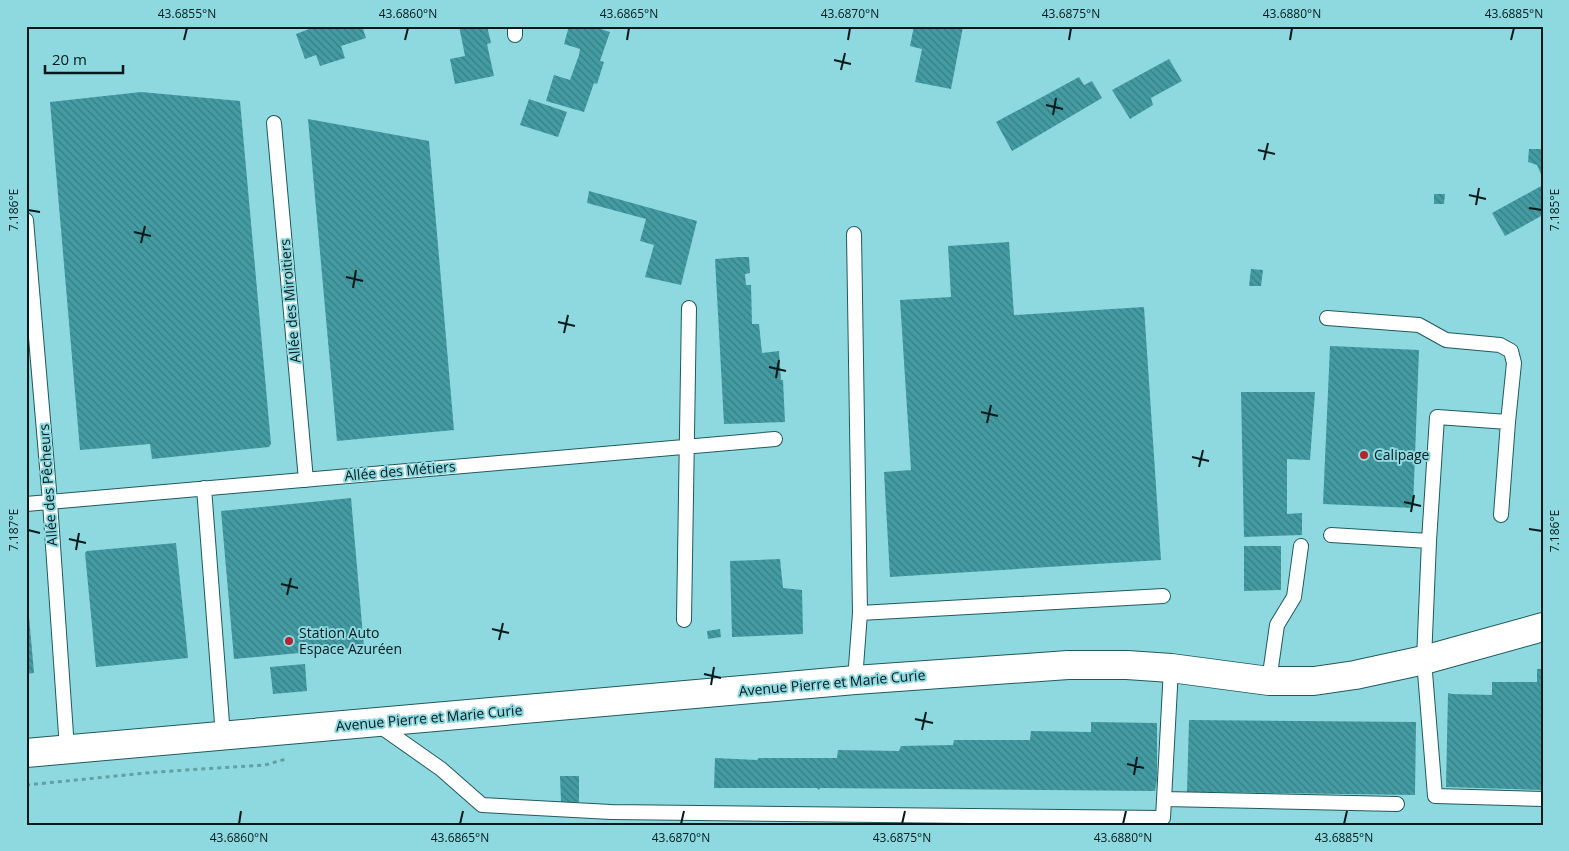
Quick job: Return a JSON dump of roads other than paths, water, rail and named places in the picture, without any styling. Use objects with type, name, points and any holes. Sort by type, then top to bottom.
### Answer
[{"type":"main road","name":"Avenue Pierre et Marie Curie","points":[[26,753],[855,680],[1068,665],[1127,665],[1171,668],[1269,681],[1314,681],[1355,675],[1424,647],[1543,627]]},
{"type":"lane","name":"Allée des Miroitiers","points":[[274,123],[306,480]]},
{"type":"lane","name":"Allée des Pêcheurs","points":[[26,220],[50,502],[67,749]]},
{"type":"lane","points":[[854,234],[860,613],[855,680]]},
{"type":"lane","points":[[684,620],[689,308]]},
{"type":"lane","points":[[1327,318],[1419,325],[1446,340],[1500,345],[1511,351],[1514,363],[1501,515]]},
{"type":"lane","points":[[1508,422],[1437,417],[1424,647],[1435,796],[1543,798]]},
{"type":"lane","name":"Allée des Métiers","points":[[26,504],[775,439]]},
{"type":"lane","points":[[204,488],[223,736]]},
{"type":"lane","points":[[1331,535],[1429,541]]},
{"type":"lane","points":[[1269,681],[1277,625],[1294,598],[1301,546]]},
{"type":"lane","points":[[860,613],[1163,596]]},
{"type":"lane","points":[[376,723],[440,769],[482,805],[611,812],[1163,818],[1171,668]]},
{"type":"lane","points":[[1164,799],[1397,804]]},
{"type":"place","name":"Calipage","points":[[1364,455]]},
{"type":"place","name":"Station Auto Espace Azuréen","points":[[289,641]]}]
